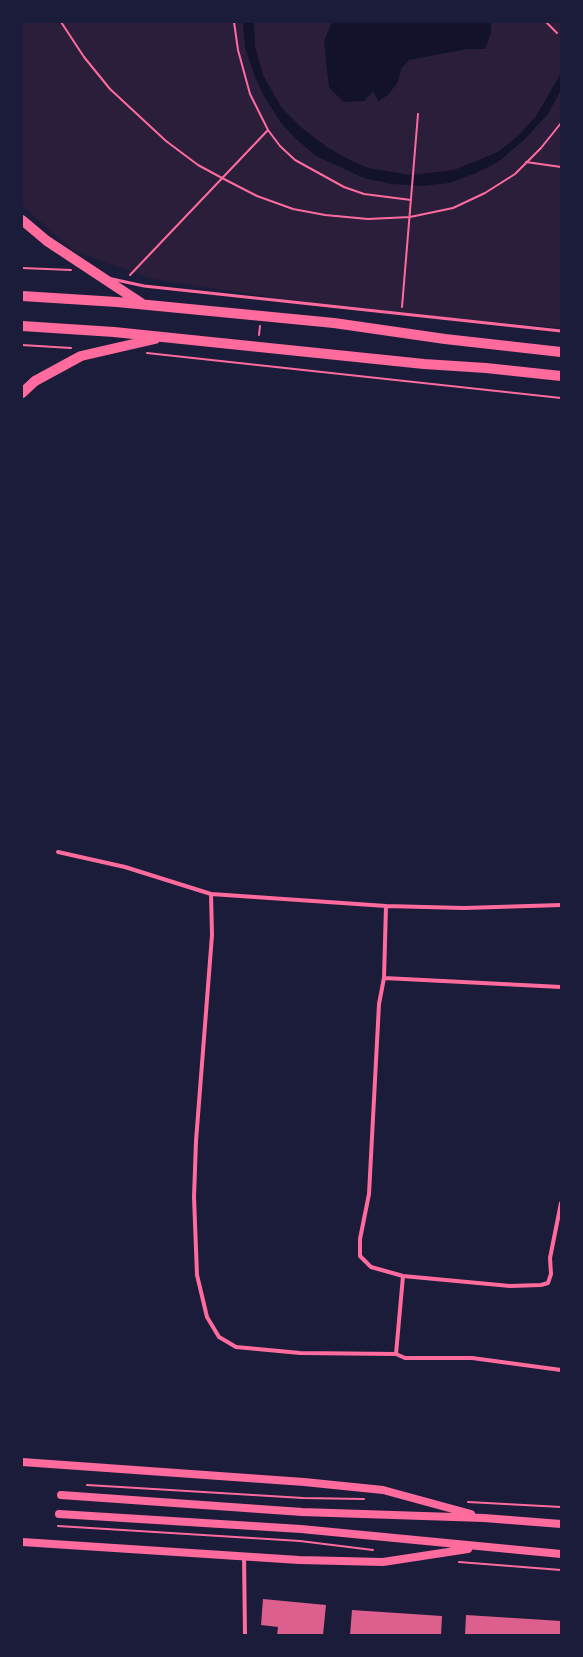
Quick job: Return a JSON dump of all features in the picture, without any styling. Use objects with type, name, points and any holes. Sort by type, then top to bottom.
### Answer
[{"type":"main road","points":[[22,220],[47,241],[143,304]]},
{"type":"main road","points":[[22,296],[143,304],[262,316],[561,352]]},
{"type":"main road","points":[[22,326],[165,337],[424,364],[486,368],[561,376]]},
{"type":"main road","points":[[22,393],[35,380],[81,356],[165,337]]},
{"type":"main road","points":[[22,1462],[304,1482],[383,1490],[484,1518]]},
{"type":"main road","points":[[61,1495],[302,1512],[484,1518],[561,1524]]},
{"type":"main road","points":[[59,1514],[301,1529],[561,1554]]},
{"type":"main road","points":[[22,1542],[244,1556],[382,1562],[481,1547]]},
{"type":"street","points":[[58,852],[124,867],[211,894],[386,906],[464,908],[561,905]]},
{"type":"street","points":[[211,894],[211,942],[196,1141],[194,1197],[197,1275],[207,1317],[219,1337],[236,1347],[300,1353],[396,1354],[406,1358],[472,1358],[561,1370]]},
{"type":"street","points":[[386,906],[384,978],[379,1004],[369,1194],[360,1239],[360,1256],[372,1267],[403,1276],[510,1286],[548,1284],[551,1274],[550,1258],[561,1203]]},
{"type":"street","points":[[384,978],[561,988]]},
{"type":"street","points":[[396,1354],[403,1276]]},
{"type":"street","points":[[244,1556],[245,1635]]},
{"type":"lane","points":[[100,276],[144,286],[561,331]]},
{"type":"path","points":[[61,22],[84,57],[110,89],[137,116],[198,165],[257,196],[292,208],[325,215],[368,219],[410,217],[453,208],[485,193],[515,174],[541,148],[561,123]]},
{"type":"path","points":[[234,22],[238,50],[250,94],[268,130],[280,146],[294,160],[319,175],[344,187],[364,194],[411,200]]},
{"type":"path","points":[[546,22],[557,34]]},
{"type":"path","points":[[402,314],[418,114]]},
{"type":"path","points":[[124,282],[268,130]]},
{"type":"path","points":[[526,162],[561,167]]},
{"type":"path","points":[[22,268],[71,270]]},
{"type":"path","points":[[255,364],[262,316]]},
{"type":"path","points":[[22,345],[75,348]]},
{"type":"path","points":[[140,353],[255,364],[561,398]]},
{"type":"path","points":[[84,1485],[303,1498],[368,1500]]},
{"type":"path","points":[[461,1502],[561,1507]]},
{"type":"path","points":[[58,1526],[300,1541],[375,1551]]},
{"type":"path","points":[[457,1562],[561,1570]]},
{"type":"shaded area","points":[[22,22],[561,22],[561,328],[361,311],[152,279],[72,250],[22,205]]},
{"type":"shaded area","points":[[243,22],[254,22],[255,46],[263,75],[281,107],[302,128],[327,147],[368,168],[411,175],[454,170],[498,152],[520,134],[536,116],[561,73],[561,90],[548,114],[524,140],[498,162],[474,174],[449,183],[423,186],[392,184],[364,178],[316,156],[295,138],[281,123],[265,98],[255,77],[245,48]]},
{"type":"shaded area","points":[[332,22],[491,22],[491,33],[485,49],[467,49],[409,60],[401,69],[398,82],[388,95],[378,101],[373,91],[364,101],[344,102],[329,88],[324,41]]},
{"type":"building","points":[[263,1599],[326,1605],[323,1635],[277,1635],[278,1627],[261,1625]]},
{"type":"building","points":[[352,1610],[442,1616],[441,1635],[350,1635]]},
{"type":"building","points":[[466,1615],[561,1621],[561,1635],[465,1635]]}]
